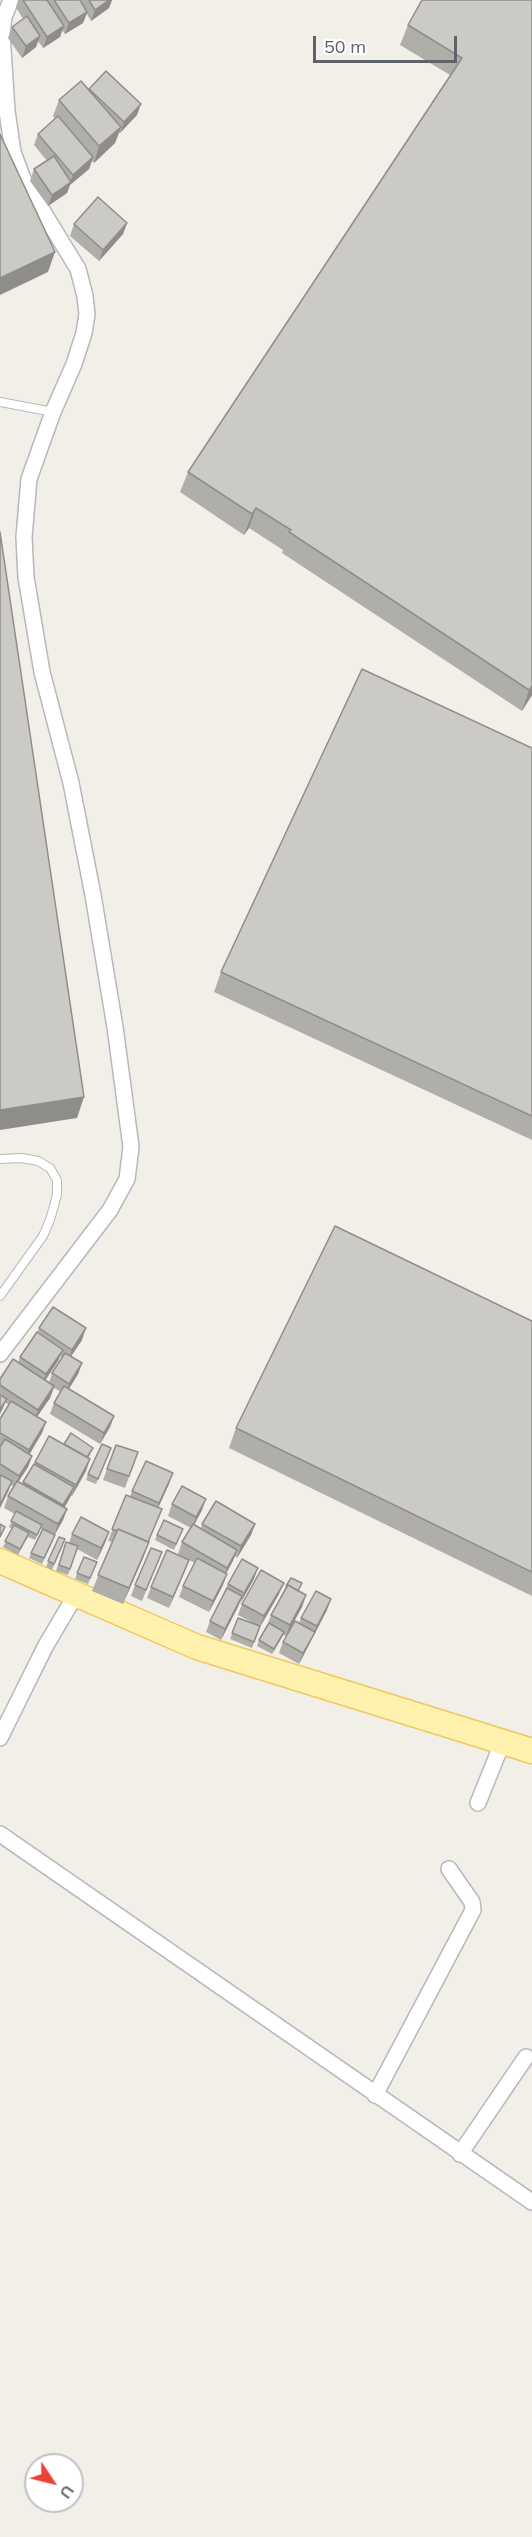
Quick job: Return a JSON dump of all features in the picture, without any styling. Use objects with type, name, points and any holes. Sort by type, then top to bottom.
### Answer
[{"type":"main road","points":[[0,1562],[197,1647],[532,1751]]},
{"type":"street","points":[[0,1354],[110,1210],[127,1179],[131,1147],[115,1027],[93,895],[71,783],[42,672],[26,577],[25,504],[29,479],[53,412],[74,364],[84,333],[87,314],[78,269],[23,179],[13,152],[7,111],[2,34],[7,2]]},
{"type":"street","points":[[0,1738],[45,1647],[75,1596]]},
{"type":"street","points":[[478,1803],[503,1742]]},
{"type":"street","points":[[0,1834],[532,2202]]},
{"type":"street","points":[[375,2095],[474,1910],[472,1902],[449,1869]]},
{"type":"street","points":[[460,2154],[526,2057]]},
{"type":"lane","points":[[0,402],[53,412]]},
{"type":"lane","points":[[0,1160],[22,1158],[38,1161],[50,1168],[57,1180],[57,1195],[43,1236],[0,1296]]},
{"type":"building","points":[[23,0],[47,0],[64,26],[47,37]]},
{"type":"building","points":[[54,0],[80,0],[87,12],[69,23]]},
{"type":"building","points":[[89,0],[109,0],[95,10]]},
{"type":"building","points":[[422,0],[532,0],[532,686],[529,690],[289,532],[291,530],[256,508],[252,514],[188,472],[462,58],[408,25]]},
{"type":"building","points":[[27,16],[40,36],[26,46],[12,27]]},
{"type":"building","points":[[106,71],[141,104],[124,122],[89,89]]},
{"type":"building","points":[[81,81],[121,127],[99,146],[59,100]]},
{"type":"building","points":[[58,116],[93,157],[73,175],[38,134]]},
{"type":"building","points":[[0,134],[55,252],[0,278]]},
{"type":"building","points":[[54,156],[71,182],[52,195],[34,169]]},
{"type":"building","points":[[98,197],[127,223],[103,250],[74,224]]},
{"type":"building","points":[[0,532],[84,1097],[0,1110]]},
{"type":"building","points":[[362,669],[532,748],[532,1116],[221,972]]},
{"type":"building","points":[[335,1226],[532,1321],[532,1572],[236,1428]]},
{"type":"building","points":[[53,1307],[86,1328],[72,1350],[39,1328]]},
{"type":"building","points":[[37,1332],[63,1350],[46,1374],[20,1357]]},
{"type":"building","points":[[65,1353],[82,1363],[69,1384],[52,1373]]},
{"type":"building","points":[[13,1359],[54,1386],[38,1410],[0,1385],[0,1379]]},
{"type":"building","points":[[64,1386],[114,1416],[104,1433],[54,1403]]},
{"type":"building","points":[[0,1395],[7,1399],[0,1409]]},
{"type":"building","points":[[11,1401],[46,1422],[29,1450],[0,1433],[0,1419]]},
{"type":"building","points":[[71,1433],[93,1448],[87,1457],[64,1444]]},
{"type":"building","points":[[49,1436],[90,1459],[76,1485],[35,1462]]},
{"type":"building","points":[[5,1439],[32,1456],[19,1476],[0,1464],[0,1447]]},
{"type":"building","points":[[102,1444],[111,1448],[98,1479],[88,1474]]},
{"type":"building","points":[[116,1445],[138,1452],[129,1476],[107,1469]]},
{"type":"building","points":[[146,1461],[173,1473],[159,1503],[132,1491]]},
{"type":"building","points":[[34,1464],[74,1487],[63,1505],[23,1482]]},
{"type":"building","points":[[0,1475],[12,1481],[0,1505]]},
{"type":"building","points":[[17,1481],[67,1509],[58,1524],[8,1496]]},
{"type":"building","points":[[182,1486],[206,1499],[196,1517],[172,1504]]},
{"type":"building","points":[[126,1495],[162,1509],[148,1542],[118,1529],[117,1531],[112,1529]]},
{"type":"building","points":[[216,1501],[255,1524],[241,1546],[202,1524]]},
{"type":"building","points":[[16,1511],[42,1525],[37,1535],[11,1521]]},
{"type":"building","points":[[81,1517],[109,1532],[101,1548],[72,1534]]},
{"type":"building","points":[[164,1520],[183,1529],[176,1544],[157,1535]]},
{"type":"building","points":[[0,1524],[5,1527],[0,1537]]},
{"type":"building","points":[[193,1524],[237,1550],[227,1568],[182,1542]]},
{"type":"building","points":[[14,1525],[29,1533],[20,1549],[5,1541]]},
{"type":"building","points":[[43,1529],[55,1535],[44,1558],[31,1553]]},
{"type":"building","points":[[118,1529],[149,1542],[129,1588],[98,1575]]},
{"type":"building","points":[[59,1537],[65,1539],[54,1564],[48,1561]]},
{"type":"building","points":[[66,1542],[78,1546],[70,1569],[59,1565]]},
{"type":"building","points":[[151,1548],[162,1552],[146,1590],[135,1585]]},
{"type":"building","points":[[167,1550],[189,1560],[173,1597],[151,1587]]},
{"type":"building","points":[[84,1557],[97,1562],[90,1578],[77,1573]]},
{"type":"building","points":[[197,1558],[227,1574],[213,1601],[183,1586]]},
{"type":"building","points":[[242,1559],[258,1568],[244,1593],[228,1584]]},
{"type":"building","points":[[261,1570],[284,1583],[264,1616],[242,1604]]},
{"type":"building","points":[[291,1578],[302,1583],[298,1591],[286,1586]]},
{"type":"building","points":[[288,1585],[306,1595],[290,1625],[271,1615]]},
{"type":"building","points":[[227,1588],[242,1596],[225,1629],[210,1621]]},
{"type":"building","points":[[316,1591],[331,1599],[317,1626],[301,1618]]},
{"type":"building","points":[[238,1618],[260,1626],[254,1642],[232,1633]]},
{"type":"building","points":[[295,1621],[315,1632],[303,1653],[283,1642]]},
{"type":"building","points":[[269,1623],[284,1632],[274,1649],[259,1640]]}]
